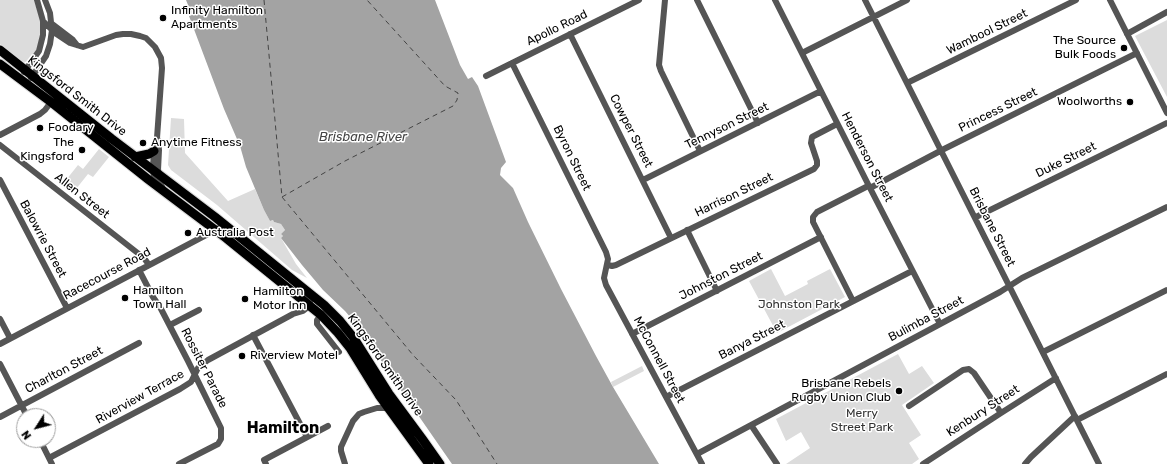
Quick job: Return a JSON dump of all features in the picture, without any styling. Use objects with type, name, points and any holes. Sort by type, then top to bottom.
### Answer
[{"type":"highway","name":"Kingsford Smith Drive","points":[[0,50],[300,284],[324,305],[350,333],[389,394],[440,464]]},
{"type":"highway","name":"Kingsford Smith Drive","points":[[0,64],[216,230],[321,315],[338,332],[350,348],[388,408],[429,464]]},
{"type":"highway","points":[[135,156],[149,154],[154,151]]},
{"type":"street","points":[[29,73],[39,51],[43,35],[43,21],[36,0]]},
{"type":"street","points":[[23,81],[29,73],[44,60],[48,52],[52,27],[50,13],[45,0]]},
{"type":"street","name":"Apollo Road","points":[[486,76],[639,0]]},
{"type":"street","points":[[665,0],[659,65],[700,151]]},
{"type":"street","points":[[697,0],[758,123]]},
{"type":"street","name":"Henderson Street","points":[[775,0],[940,324]]},
{"type":"street","name":"Brisbane Street","points":[[865,0],[976,217],[1099,464]]},
{"type":"street","points":[[802,53],[907,0]]},
{"type":"street","name":"Wambool Street","points":[[907,84],[1076,0]]},
{"type":"street","points":[[1110,0],[1167,113]]},
{"type":"street","points":[[1127,34],[1167,12]]},
{"type":"street","points":[[43,21],[70,43],[83,47],[116,35],[131,34],[140,36],[152,43],[162,61],[157,138],[154,151],[156,172]]},
{"type":"street","name":"Cowper Street","points":[[570,34],[671,238]]},
{"type":"street","name":"Princess Street","points":[[821,238],[813,222],[813,217],[817,212],[1137,53]]},
{"type":"street","name":"Byron Street","points":[[512,63],[606,252],[608,265]]},
{"type":"street","name":"Tennyson Street","points":[[643,180],[821,91]]},
{"type":"street","points":[[0,135],[40,114],[51,102]]},
{"type":"street","name":"Duke Street","points":[[976,217],[1167,122]]},
{"type":"street","name":"Harrison Street","points":[[608,265],[616,265],[814,169],[817,165],[817,161],[811,143],[812,137],[837,124]]},
{"type":"street","points":[[157,138],[159,150],[158,170],[154,176],[160,182],[164,191]]},
{"type":"street","name":"Allen Street","points":[[0,145],[144,258],[149,265]]},
{"type":"street","name":"Balowrie Street","points":[[0,180],[68,308]]},
{"type":"street","name":"Bulimba Street","points":[[697,454],[940,324],[1022,278],[1167,207]]},
{"type":"street","name":"Racecourse Road","points":[[0,344],[225,225]]},
{"type":"street","points":[[687,230],[717,291]]},
{"type":"street","points":[[821,238],[853,301]]},
{"type":"street","name":"Johnston Street","points":[[632,334],[821,238]]},
{"type":"street","name":"McConnell Street","points":[[608,265],[604,278],[605,282],[702,464]]},
{"type":"street","name":"Rossiter Parade","points":[[139,270],[170,325],[221,428],[222,436],[216,445],[179,464]]},
{"type":"street","name":"Banya Street","points":[[666,397],[912,271]]},
{"type":"street","points":[[300,284],[303,293],[309,298],[309,305]]},
{"type":"street","points":[[1043,352],[1167,290]]},
{"type":"street","points":[[296,313],[300,308],[301,298]]},
{"type":"street","name":"Riverview Terrace","points":[[51,461],[191,382],[198,368],[203,363],[253,335],[296,313],[303,311],[309,305]]},
{"type":"street","points":[[170,325],[199,310]]},
{"type":"street","points":[[321,315],[317,320],[317,324],[339,352]]},
{"type":"street","points":[[0,319],[10,338]]},
{"type":"street","points":[[253,335],[307,437]]},
{"type":"street","name":"Charlton Street","points":[[0,417],[139,343]]},
{"type":"street","points":[[0,364],[23,408]]},
{"type":"street","points":[[909,406],[963,370],[969,369],[974,373],[1000,413]]},
{"type":"street","points":[[1025,464],[1076,418],[1167,374]]},
{"type":"street","name":"Kenbury Street","points":[[923,464],[1056,378]]},
{"type":"street","points":[[377,408],[382,399]]},
{"type":"street","points":[[345,464],[341,447],[355,418],[360,414],[377,408],[388,408]]},
{"type":"street","points":[[752,425],[777,464]]},
{"type":"street","points":[[266,464],[264,460],[328,426]]},
{"type":"street","points":[[44,448],[51,461]]},
{"type":"green space","points":[[0,0],[34,0],[40,19],[41,32],[37,49],[28,61],[20,61],[0,44]]},
{"type":"green space","points":[[1167,20],[1167,97],[1135,36]]},
{"type":"green space","points":[[171,118],[184,119],[185,153],[228,201],[255,189],[270,221],[273,220],[274,222],[281,224],[285,230],[281,234],[283,236],[281,238],[296,264],[307,278],[292,270],[217,205],[171,170],[168,165]]},
{"type":"green space","points":[[99,149],[109,157],[93,177],[88,174],[72,194],[62,185],[78,165],[83,169]]},
{"type":"green space","name":"Johnston Park","points":[[771,269],[785,296],[808,284],[807,281],[830,269],[845,297],[777,333],[749,281]]},
{"type":"green space","name":"Merry Street Park","points":[[898,354],[909,374],[922,366],[934,383],[902,405],[921,435],[909,443],[919,459],[912,464],[786,464],[810,448],[801,432],[786,441],[776,419]]},
{"type":"green space","points":[[642,366],[644,371],[613,387],[611,382]]},
{"type":"water","name":"Brisbane River","points":[[186,0],[435,0],[460,65],[468,79],[472,77],[478,86],[506,162],[501,168],[500,175],[513,188],[561,289],[596,356],[659,464],[452,464],[400,389],[401,386],[397,381],[395,381],[356,324],[323,290],[281,238],[283,236],[281,234],[285,230],[281,224],[274,222],[273,220],[270,221],[246,167],[240,146],[224,109],[189,16],[192,15]]},
{"type":"ferry route","points":[[264,0],[282,197],[413,355],[456,400],[497,464]]},
{"type":"ferry route","points":[[282,197],[345,161],[453,106],[457,100],[458,93],[445,86],[367,0]]},
{"type":"place","name":"Infinity Hamilton Apartments","points":[[163,18]]},
{"type":"place","name":"The Source Bulk Foods","points":[[1124,48]]},
{"type":"place","name":"Woolworths","points":[[1130,102]]},
{"type":"place","name":"Foodary","points":[[40,128]]},
{"type":"place","name":"Anytime Fitness","points":[[143,143]]},
{"type":"place","name":"The Kingsford","points":[[82,150]]},
{"type":"place","name":"Australia Post","points":[[188,233]]},
{"type":"place","name":"Hamilton Town Hall","points":[[125,298]]},
{"type":"place","name":"Hamilton Motor Inn","points":[[245,299]]},
{"type":"place","name":"Riverview Motel","points":[[242,356]]},
{"type":"place","name":"Brisbane Rebels Rugby Union Club","points":[[899,391]]},
{"type":"district","name":"Hamilton","points":[[283,428]]}]
